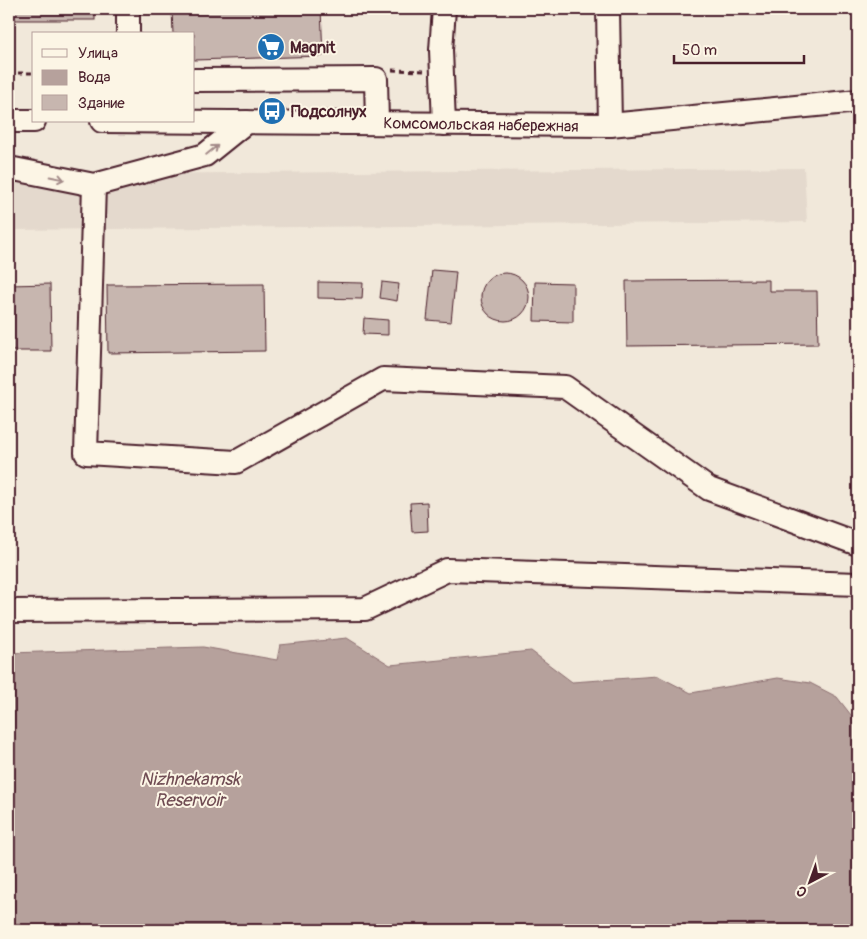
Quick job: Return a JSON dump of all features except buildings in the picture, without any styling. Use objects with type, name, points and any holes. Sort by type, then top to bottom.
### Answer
[{"type":"street","points":[[128,9],[128,32]]},
{"type":"street","points":[[444,9],[442,50],[444,124]]},
{"type":"street","points":[[608,9],[610,126]]},
{"type":"street","points":[[195,80],[376,78],[376,123]]},
{"type":"street","name":"Комсомольская набережная","points":[[175,122],[610,126],[858,101]]},
{"type":"street","points":[[9,120],[32,121]]},
{"type":"street","points":[[9,168],[94,185],[205,155],[246,122]]},
{"type":"street","points":[[94,185],[86,453],[236,462],[383,379],[565,387],[709,489],[858,544]]},
{"type":"street","points":[[9,611],[365,609],[447,570],[858,584]]},
{"type":"path","points":[[9,73],[32,73]]},
{"type":"shaded area","points":[[804,168],[807,222],[9,230],[9,175]]},
{"type":"water","name":"Nizhnekamsk Reservoir","points":[[347,638],[390,665],[531,651],[572,682],[658,676],[691,693],[778,678],[810,683],[837,697],[858,724],[858,930],[9,930],[9,653],[203,647],[277,660],[280,645]]},
{"type":"place","name":"Magnit","points":[[271,47]]},
{"type":"place","name":"Подсолнух","points":[[272,111]]}]
